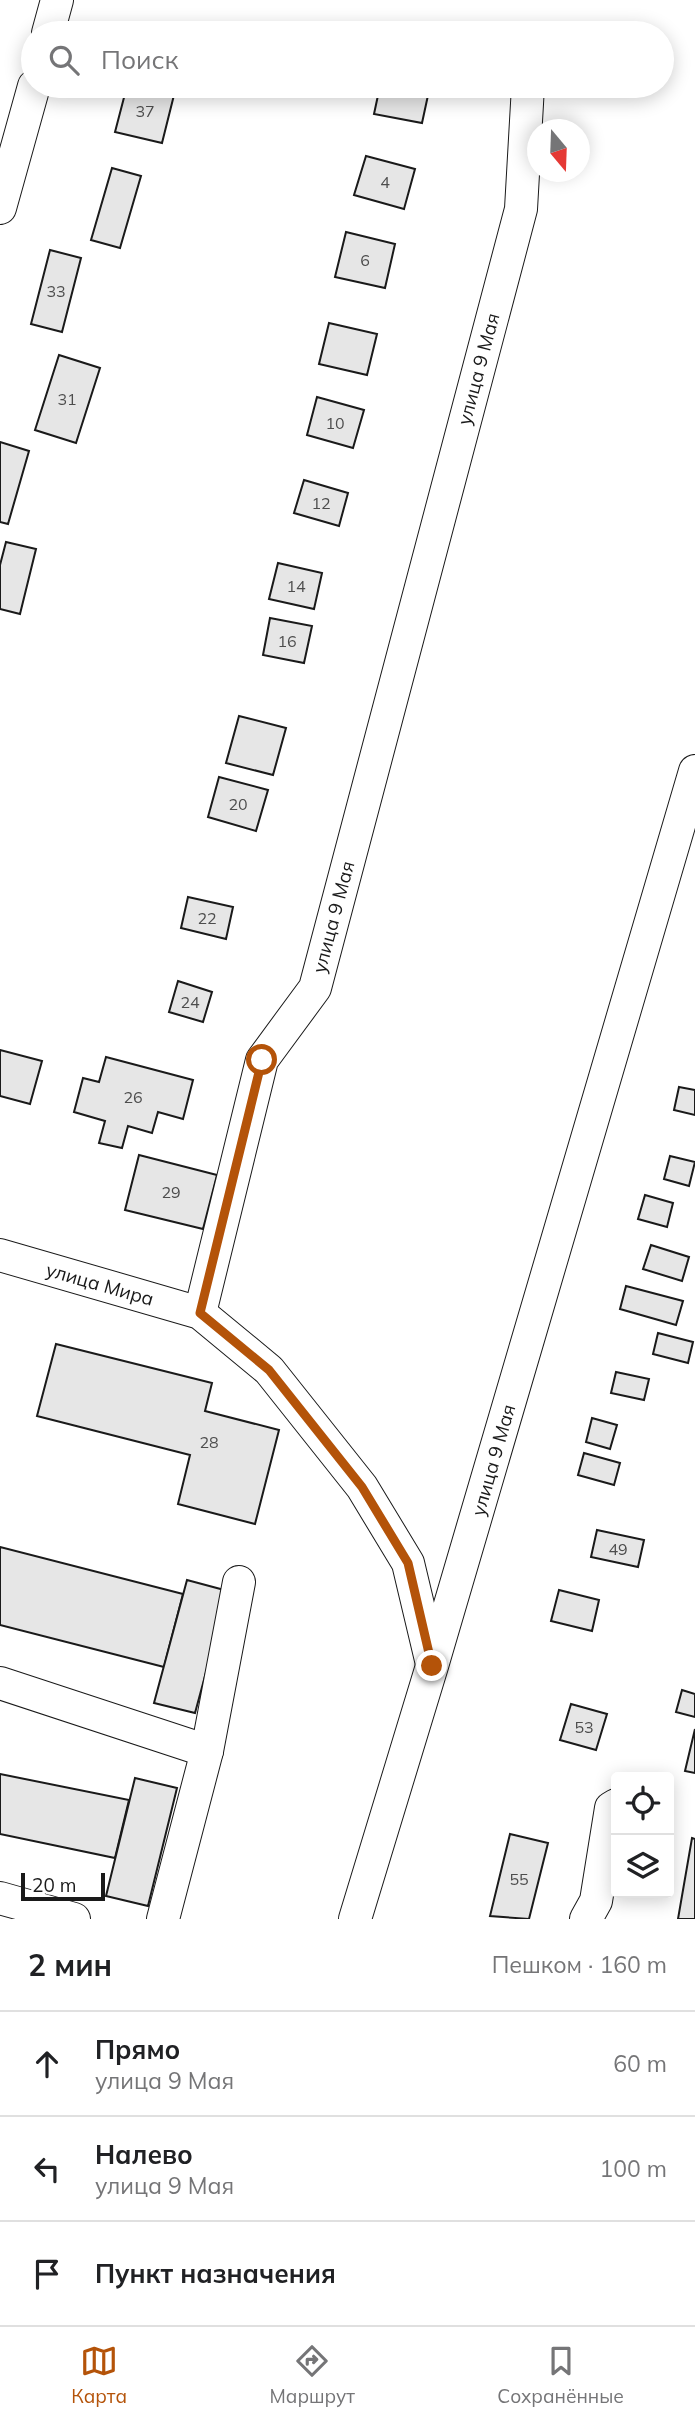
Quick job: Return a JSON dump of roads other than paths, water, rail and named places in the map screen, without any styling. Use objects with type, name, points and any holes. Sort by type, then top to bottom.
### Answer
[{"type":"street","points":[[51,21],[57,0]]},
{"type":"street","points":[[0,208],[31,98]]},
{"type":"street","name":"улица 9 Мая","points":[[200,1313],[262,1060],[315,988],[521,209],[527,98]]},
{"type":"street","name":"улица 9 Мая","points":[[355,1919],[695,771]]},
{"type":"street","name":"улица Мира","points":[[0,1255],[200,1313]]},
{"type":"street","points":[[200,1313],[269,1370],[362,1487],[408,1563],[432,1666]]},
{"type":"street","points":[[163,1919],[207,1751],[239,1582]]},
{"type":"street","points":[[0,1683],[207,1751]]},
{"type":"street","points":[[586,1919],[596,1901],[611,1808]]},
{"type":"street","points":[[0,1898],[74,1919]]}]
